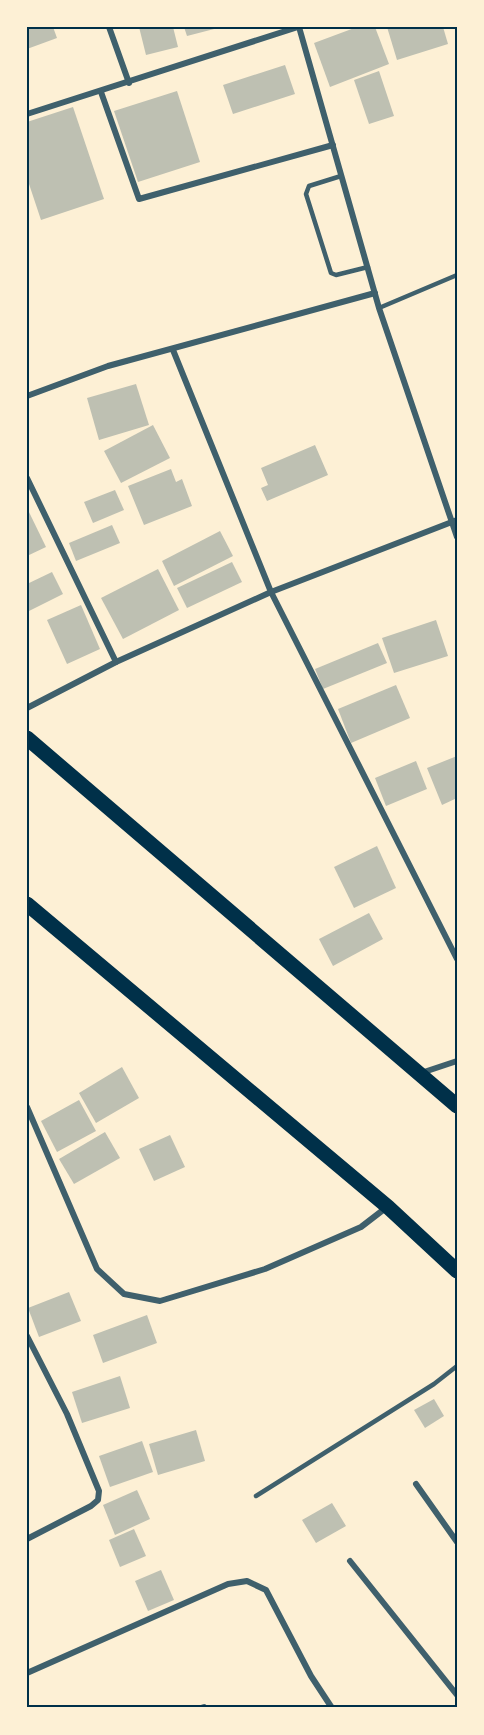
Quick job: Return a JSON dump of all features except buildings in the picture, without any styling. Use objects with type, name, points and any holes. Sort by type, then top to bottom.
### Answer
[{"type":"main road","points":[[27,738],[422,1073],[457,1106]]},
{"type":"main road","points":[[27,904],[388,1207],[457,1271]]},
{"type":"street","points":[[109,27],[129,83]]},
{"type":"street","points":[[27,114],[299,27],[379,308],[454,521],[457,537]]},
{"type":"street","points":[[101,92],[139,199],[333,145]]},
{"type":"street","points":[[27,396],[108,366],[173,350],[375,292]]},
{"type":"street","points":[[173,350],[271,592],[457,959]]},
{"type":"street","points":[[27,478],[117,662]]},
{"type":"street","points":[[27,708],[117,662],[271,592],[454,521]]},
{"type":"street","points":[[422,1073],[457,1061]]},
{"type":"street","points":[[27,1107],[97,1269],[123,1294],[160,1301],[265,1269],[361,1227],[388,1207]]},
{"type":"street","points":[[27,1336],[67,1414],[99,1491],[98,1500],[91,1506],[27,1539]]},
{"type":"street","points":[[416,1484],[457,1542]]},
{"type":"street","points":[[350,1561],[457,1695]]},
{"type":"street","points":[[27,1673],[228,1584],[247,1581],[266,1590],[311,1676],[332,1708]]},
{"type":"lane","points":[[342,176],[309,186],[306,194],[331,273],[336,275],[368,267]]},
{"type":"lane","points":[[379,308],[457,275]]},
{"type":"lane","points":[[256,1496],[434,1384],[457,1366]]}]
